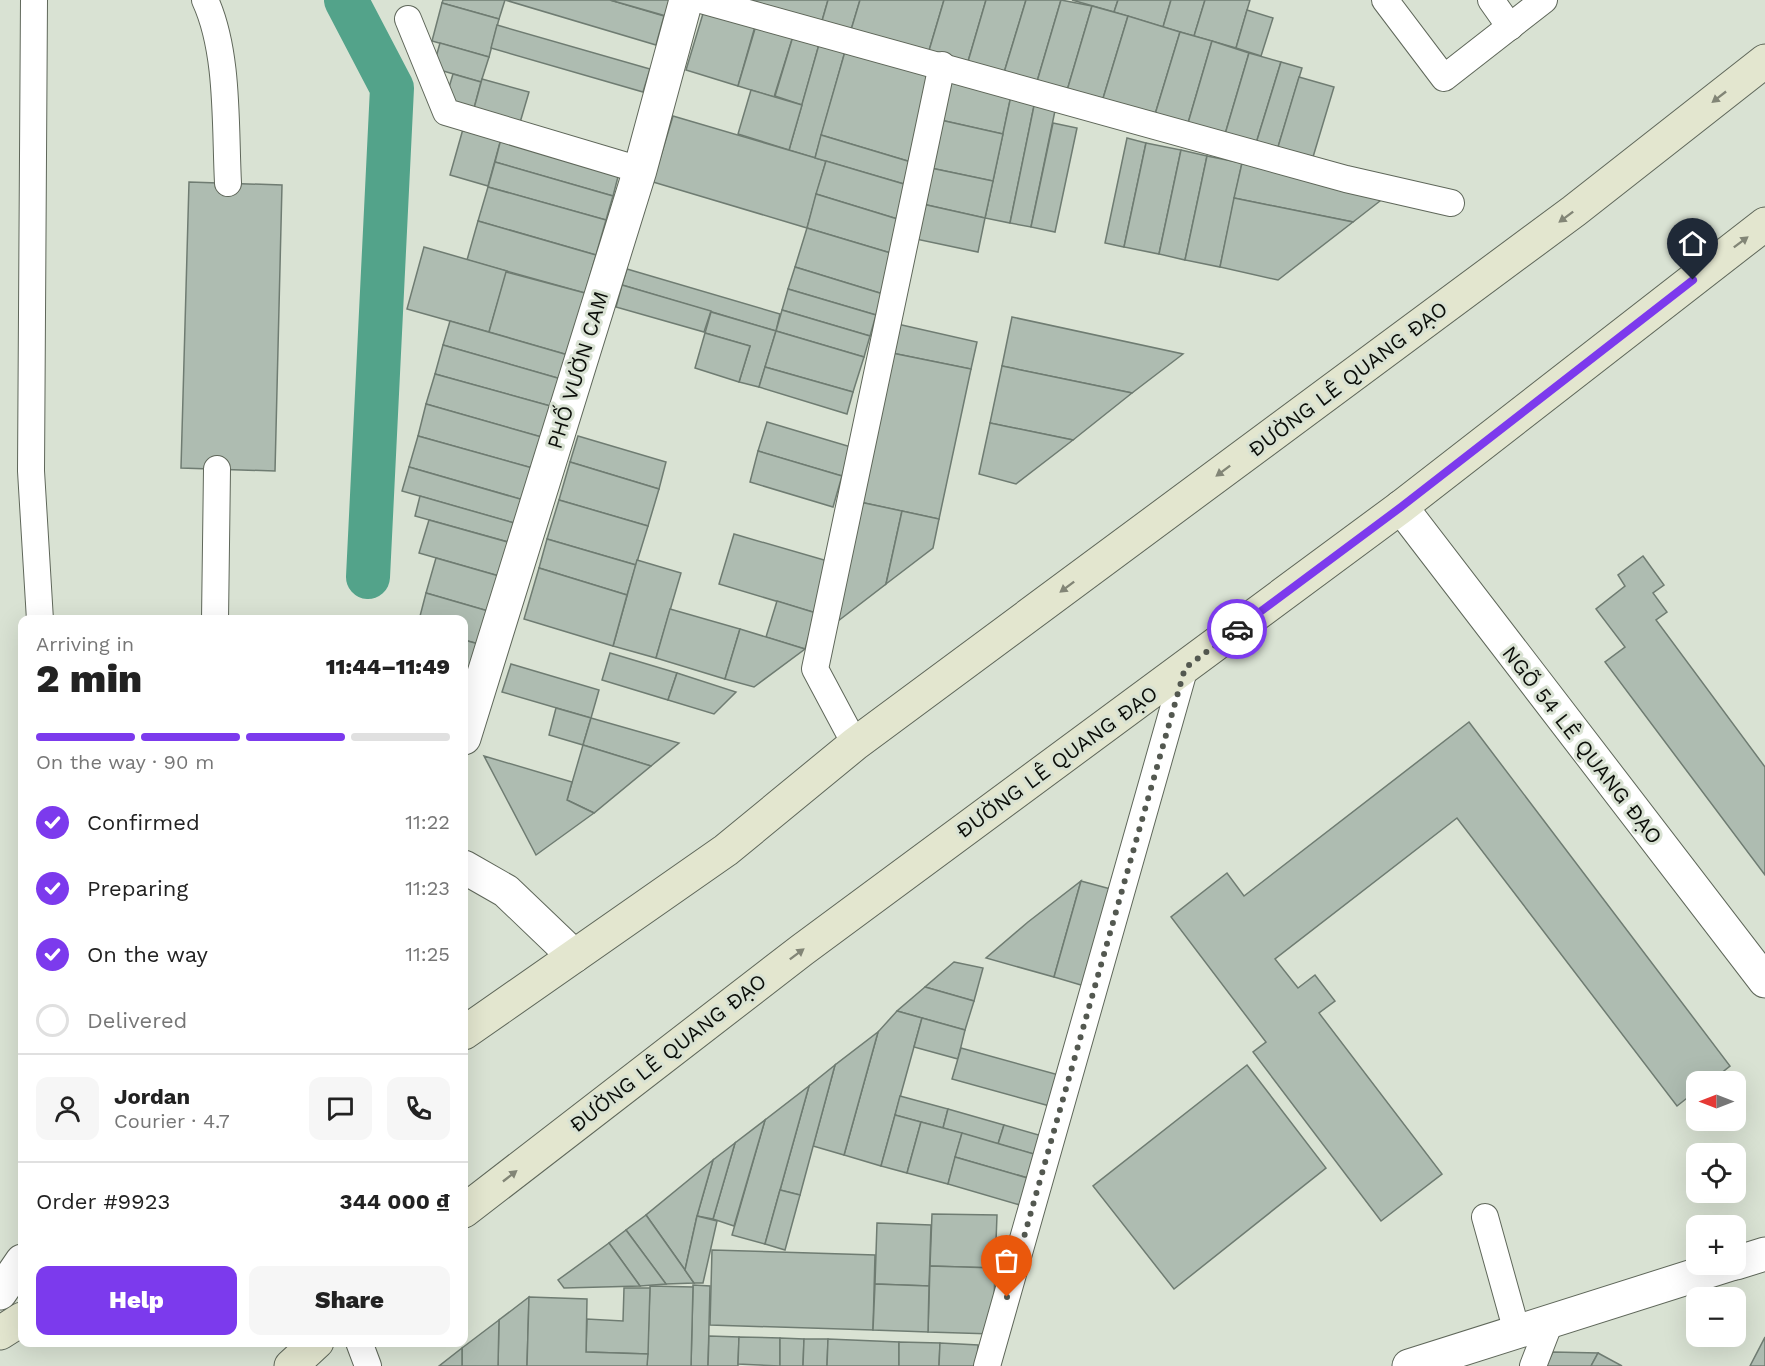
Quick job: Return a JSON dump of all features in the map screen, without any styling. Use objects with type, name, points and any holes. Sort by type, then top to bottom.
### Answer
[{"type":"main road","name":"ĐƯỜNG LÊ QUANG ĐẠO","points":[[468,1030],[726,850],[855,744],[1574,211],[1765,61]]},
{"type":"main road","name":"ĐƯỜNG LÊ QUANG ĐẠO","points":[[468,1208],[802,950],[1401,507],[1765,224]]},
{"type":"main road","points":[[0,1333],[18,1322]]},
{"type":"main road","points":[[291,1366],[312,1347]]},
{"type":"street","name":"PHỐ VƯỜN CAM","points":[[468,725],[640,170],[686,0]]},
{"type":"street","name":"NGÕ 54 LÊ QUANG ĐẠO","points":[[1401,507],[1765,981]]},
{"type":"street","points":[[468,869],[506,891],[574,956]]},
{"type":"street","points":[[1746,1260],[1765,1254]]},
{"type":"street","points":[[0,1293],[18,1267]]},
{"type":"street","points":[[1409,1366],[1697,1275]]},
{"type":"lane","points":[[34,0],[31,471],[40,615]]},
{"type":"lane","points":[[205,0],[211,12],[222,70],[228,183]]},
{"type":"lane","points":[[701,0],[942,65],[1346,179],[1451,203]]},
{"type":"lane","points":[[1385,0],[1444,78],[1544,0]]},
{"type":"lane","points":[[1491,0],[1510,27]]},
{"type":"lane","points":[[408,20],[446,112],[640,170]]},
{"type":"lane","points":[[855,744],[815,669],[942,65]]},
{"type":"lane","points":[[215,615],[217,469]]},
{"type":"lane","points":[[987,1366],[1185,668]]},
{"type":"lane","points":[[1485,1217],[1517,1332]]},
{"type":"lane","points":[[1533,1366],[1550,1322]]},
{"type":"lane","points":[[362,1347],[368,1366]]},
{"type":"building","points":[[443,0],[505,0],[499,19],[442,3]]},
{"type":"building","points":[[505,0],[610,0],[664,16],[656,45]]},
{"type":"building","points":[[610,0],[670,0],[666,16]]},
{"type":"building","points":[[749,0],[828,0],[822,21]]},
{"type":"building","points":[[828,0],[860,0],[851,30],[822,21]]},
{"type":"building","points":[[860,0],[944,0],[928,54],[851,30]]},
{"type":"building","points":[[944,0],[986,0],[967,65],[928,54]]},
{"type":"building","points":[[986,0],[1026,0],[1003,76],[967,65]]},
{"type":"building","points":[[1026,0],[1061,0],[1036,85],[1003,76]]},
{"type":"building","points":[[1061,0],[1092,6],[1066,94],[1036,85]]},
{"type":"building","points":[[1072,0],[1118,0],[1114,12]]},
{"type":"building","points":[[1118,0],[1171,0],[1163,27],[1114,12]]},
{"type":"building","points":[[1171,0],[1205,0],[1194,36],[1163,27]]},
{"type":"building","points":[[1205,0],[1250,0],[1236,48],[1194,36]]},
{"type":"building","points":[[442,3],[499,19],[489,57],[432,41]]},
{"type":"building","points":[[1092,6],[1128,16],[1101,105],[1066,94]]},
{"type":"building","points":[[705,7],[756,23],[738,86],[686,70]]},
{"type":"building","points":[[1247,10],[1273,18],[1261,56],[1236,48]]},
{"type":"building","points":[[1128,16],[1180,32],[1153,121],[1101,105]]},
{"type":"building","points":[[757,22],[794,33],[774,97],[738,86]]},
{"type":"building","points":[[497,25],[650,69],[643,92],[491,48]]},
{"type":"building","points":[[1180,32],[1212,41],[1186,130],[1153,121]]},
{"type":"building","points":[[794,33],[820,41],[802,105],[775,96]]},
{"type":"building","points":[[820,41],[846,48],[815,158],[789,150]]},
{"type":"building","points":[[1212,41],[1249,53],[1223,141],[1186,130]]},
{"type":"building","points":[[440,43],[489,57],[481,82],[433,68]]},
{"type":"building","points":[[846,48],[937,76],[911,162],[821,135]]},
{"type":"building","points":[[1249,53],[1281,62],[1254,150],[1223,141]]},
{"type":"building","points":[[1281,62],[1302,68],[1275,157],[1254,150]]},
{"type":"building","points":[[453,74],[481,82],[473,112],[444,104]]},
{"type":"building","points":[[945,76],[1012,91],[1003,134],[936,119]]},
{"type":"building","points":[[1299,77],[1334,87],[1310,167],[1275,157]]},
{"type":"building","points":[[482,79],[529,92],[519,126],[473,112]]},
{"type":"building","points":[[751,90],[802,105],[789,150],[738,134]]},
{"type":"building","points":[[1012,91],[1036,96],[1010,223],[985,218]]},
{"type":"building","points":[[1036,96],[1057,101],[1031,227],[1010,223]]},
{"type":"building","points":[[673,116],[826,161],[807,228],[653,182]]},
{"type":"building","points":[[936,119],[1003,134],[993,181],[926,167]]},
{"type":"building","points":[[1053,123],[1077,128],[1055,232],[1031,227]]},
{"type":"building","points":[[463,129],[501,139],[488,186],[450,175]]},
{"type":"building","points":[[821,135],[911,162],[904,184],[815,158]]},
{"type":"building","points":[[1127,138],[1146,143],[1124,247],[1105,243]]},
{"type":"building","points":[[501,139],[619,173],[613,196],[495,162]]},
{"type":"building","points":[[1146,143],[1181,150],[1159,254],[1124,247]]},
{"type":"building","points":[[1181,150],[1207,156],[1185,260],[1159,254]]},
{"type":"building","points":[[1207,156],[1242,163],[1220,267],[1185,260]]},
{"type":"building","points":[[826,161],[914,187],[904,221],[816,194]]},
{"type":"building","points":[[495,162],[613,196],[606,220],[488,187]]},
{"type":"building","points":[[1242,163],[1389,194],[1353,222],[1234,198]]},
{"type":"building","points":[[926,167],[993,181],[985,218],[918,203]]},
{"type":"building","points":[[189,182],[282,185],[275,471],[181,468]]},
{"type":"building","points":[[488,187],[606,220],[596,255],[478,221]]},
{"type":"building","points":[[816,194],[904,221],[894,254],[807,228]]},
{"type":"building","points":[[1234,198],[1353,222],[1278,280],[1220,267]]},
{"type":"building","points":[[918,203],[985,218],[978,252],[911,238]]},
{"type":"building","points":[[478,221],[596,255],[585,293],[467,260]]},
{"type":"building","points":[[807,228],[894,254],[883,294],[795,267]]},
{"type":"building","points":[[424,247],[507,271],[489,332],[407,309]]},
{"type":"building","points":[[795,267],[883,294],[876,315],[788,289]]},
{"type":"building","points":[[627,269],[780,314],[776,331],[622,285]]},
{"type":"building","points":[[506,272],[585,293],[568,355],[489,332]]},
{"type":"building","points":[[622,285],[711,311],[704,332],[616,307]]},
{"type":"building","points":[[788,289],[876,315],[870,336],[782,310]]},
{"type":"building","points":[[782,310],[870,336],[864,357],[776,331]]},
{"type":"building","points":[[711,312],[776,331],[759,387],[739,382],[750,346],[705,333]]},
{"type":"building","points":[[1012,317],[1183,354],[1132,393],[1002,366]]},
{"type":"building","points":[[450,321],[568,355],[561,379],[443,345]]},
{"type":"building","points":[[893,323],[977,342],[971,369],[887,352]]},
{"type":"building","points":[[776,331],[864,357],[853,392],[765,367]]},
{"type":"building","points":[[705,333],[750,346],[739,382],[695,368]]},
{"type":"building","points":[[443,345],[561,379],[554,407],[435,374]]},
{"type":"building","points":[[887,352],[971,369],[939,519],[855,501]]},
{"type":"building","points":[[1002,366],[1132,393],[1073,440],[990,423]]},
{"type":"building","points":[[765,367],[853,392],[847,414],[759,387]]},
{"type":"building","points":[[435,374],[554,407],[545,438],[426,404]]},
{"type":"building","points":[[426,404],[545,438],[536,469],[418,436]]},
{"type":"building","points":[[767,422],[851,447],[842,476],[758,451]]},
{"type":"building","points":[[990,423],[1073,440],[1016,484],[979,474]]},
{"type":"building","points":[[418,436],[536,469],[527,501],[409,467]]},
{"type":"building","points":[[578,436],[666,462],[659,489],[570,462]]},
{"type":"building","points":[[758,451],[842,476],[833,507],[750,482]]},
{"type":"building","points":[[570,462],[659,489],[648,526],[559,500]]},
{"type":"building","points":[[409,467],[527,501],[521,525],[402,491]]},
{"type":"building","points":[[420,496],[521,525],[515,544],[415,516]]},
{"type":"building","points":[[559,500],[648,526],[636,565],[547,539]]},
{"type":"building","points":[[855,501],[902,511],[886,584],[829,628]]},
{"type":"building","points":[[902,511],[939,519],[933,548],[886,584]]},
{"type":"building","points":[[429,520],[515,544],[506,578],[419,553]]},
{"type":"building","points":[[734,534],[831,562],[816,613],[719,584]]},
{"type":"building","points":[[547,539],[636,565],[627,595],[539,568]]},
{"type":"building","points":[[1643,556],[1664,585],[1653,593],[1667,612],[1656,620],[1765,767],[1765,875],[1605,662],[1625,647],[1596,609],[1625,586],[1618,575]]},
{"type":"building","points":[[436,558],[506,578],[495,613],[426,593]]},
{"type":"building","points":[[637,560],[681,573],[656,658],[613,646]]},
{"type":"building","points":[[539,568],[627,595],[613,646],[524,619]]},
{"type":"building","points":[[426,593],[495,613],[486,646],[468,641],[468,615],[420,615]]},
{"type":"building","points":[[777,601],[816,613],[805,649],[766,637]]},
{"type":"building","points":[[670,609],[740,629],[725,679],[656,658]]},
{"type":"building","points":[[740,629],[805,649],[754,687],[725,679]]},
{"type":"building","points":[[468,641],[486,646],[468,682]]},
{"type":"building","points":[[610,653],[677,673],[668,700],[602,680]]},
{"type":"building","points":[[511,664],[599,690],[591,718],[502,692]]},
{"type":"building","points":[[677,673],[736,692],[714,714],[668,700]]},
{"type":"building","points":[[556,708],[591,718],[583,745],[549,735]]},
{"type":"building","points":[[591,718],[679,743],[651,766],[583,745]]},
{"type":"building","points":[[1469,722],[1730,1066],[1724,1071],[1686,1071],[1686,1099],[1677,1106],[1457,818],[1275,959],[1298,988],[1315,975],[1335,1001],[1319,1013],[1442,1174],[1381,1221],[1253,1052],[1266,1042],[1171,917],[1227,873],[1244,896]]},
{"type":"building","points":[[583,745],[651,766],[594,813],[567,800]]},
{"type":"building","points":[[484,756],[572,782],[567,800],[594,813],[536,855]]},
{"type":"building","points":[[1081,881],[1054,977],[986,958],[1028,922]]},
{"type":"building","points":[[1081,881],[1118,891],[1091,988],[1054,977]]},
{"type":"building","points":[[954,962],[983,968],[974,1001],[925,987]]},
{"type":"building","points":[[925,987],[974,1001],[965,1030],[897,1011]]},
{"type":"building","points":[[897,1011],[922,1018],[881,1166],[844,1155],[878,1032]]},
{"type":"building","points":[[922,1018],[965,1030],[958,1059],[914,1047]]},
{"type":"building","points":[[878,1032],[844,1155],[813,1146],[835,1065]]},
{"type":"building","points":[[961,1048],[1066,1077],[1057,1108],[952,1079]]},
{"type":"building","points":[[835,1065],[800,1195],[780,1190],[809,1086]]},
{"type":"building","points":[[1247,1065],[1326,1168],[1174,1289],[1093,1186]]},
{"type":"building","points":[[809,1086],[765,1244],[732,1235],[765,1120]]},
{"type":"building","points":[[900,1096],[948,1109],[943,1128],[895,1115]]},
{"type":"building","points":[[948,1109],[1004,1125],[998,1144],[943,1128]]},
{"type":"building","points":[[895,1115],[921,1122],[907,1173],[881,1166]]},
{"type":"building","points":[[765,1120],[734,1226],[713,1219],[735,1143]]},
{"type":"building","points":[[921,1122],[962,1133],[948,1184],[907,1173]]},
{"type":"building","points":[[1004,1125],[1049,1138],[1044,1157],[998,1144]]},
{"type":"building","points":[[962,1133],[1044,1157],[1038,1181],[955,1157]]},
{"type":"building","points":[[735,1143],[713,1219],[697,1216],[713,1160]]},
{"type":"building","points":[[955,1157],[1038,1181],[1030,1208],[948,1184]]},
{"type":"building","points":[[713,1160],[697,1216],[685,1270],[646,1215]]},
{"type":"building","points":[[780,1190],[800,1195],[785,1250],[765,1244]]},
{"type":"building","points":[[932,1214],[997,1215],[995,1268],[930,1266]]},
{"type":"building","points":[[646,1215],[694,1283],[666,1284],[626,1230]]},
{"type":"building","points":[[697,1216],[717,1221],[703,1283],[694,1283],[685,1270]]},
{"type":"building","points":[[877,1223],[931,1225],[929,1286],[875,1284]]},
{"type":"building","points":[[626,1230],[666,1284],[640,1286],[609,1243]]},
{"type":"building","points":[[609,1243],[640,1286],[564,1288],[558,1280]]},
{"type":"building","points":[[712,1250],[875,1255],[873,1330],[710,1325]]},
{"type":"building","points":[[930,1266],[995,1268],[993,1334],[928,1332]]},
{"type":"building","points":[[875,1284],[929,1286],[928,1332],[873,1330]]},
{"type":"building","points":[[693,1285],[710,1286],[708,1366],[691,1366]]},
{"type":"building","points":[[650,1286],[693,1287],[691,1366],[647,1366]]},
{"type":"building","points":[[624,1288],[650,1288],[648,1354],[586,1352],[587,1319],[623,1321]]},
{"type":"building","points":[[529,1297],[527,1366],[498,1366],[499,1320]]},
{"type":"building","points":[[529,1297],[587,1299],[586,1352],[648,1354],[647,1366],[527,1366]]},
{"type":"building","points":[[499,1320],[498,1366],[462,1366],[462,1348],[468,1347],[468,1343]]},
{"type":"building","points":[[709,1336],[739,1337],[738,1366],[708,1366]]},
{"type":"building","points":[[739,1337],[780,1338],[780,1366],[738,1364]]},
{"type":"building","points":[[1765,1337],[1765,1366],[1750,1366]]},
{"type":"building","points":[[780,1338],[804,1339],[803,1366],[780,1366]]},
{"type":"building","points":[[804,1339],[828,1339],[827,1366],[803,1366]]},
{"type":"building","points":[[828,1339],[899,1342],[899,1366],[827,1366]]},
{"type":"building","points":[[899,1342],[940,1343],[939,1366],[899,1366]]},
{"type":"building","points":[[940,1343],[978,1345],[977,1366],[939,1366]]},
{"type":"building","points":[[462,1348],[462,1366],[439,1366]]},
{"type":"building","points":[[1553,1352],[1598,1353],[1591,1366],[1546,1366]]},
{"type":"building","points":[[1598,1353],[1622,1366],[1591,1366]]},
{"type":"waterway","points":[[346,0],[392,88],[368,577]]},
{"type":"way so far","points":[[1007,1297],[1185,668],[1237,629]]},
{"type":"route","points":[[1237,629],[1401,507],[1693,280]]}]
